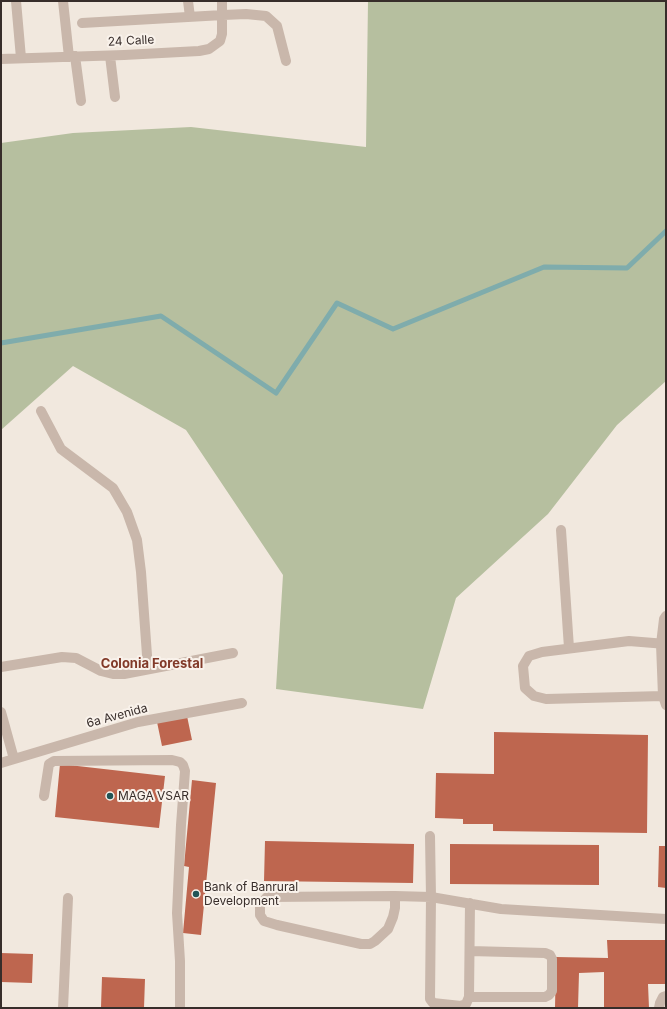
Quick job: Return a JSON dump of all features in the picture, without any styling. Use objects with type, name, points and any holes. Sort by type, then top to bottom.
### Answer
[{"type":"street","points":[[16,1],[21,58]]},
{"type":"street","points":[[63,1],[81,101]]},
{"type":"street","points":[[188,1],[190,17]]},
{"type":"street","name":"24 Calle","points":[[1,59],[110,56],[199,51],[208,49],[220,41],[222,34],[222,1]]},
{"type":"street","points":[[82,23],[223,14],[266,16],[277,26],[286,61]]},
{"type":"street","points":[[110,56],[115,97]]},
{"type":"street","points":[[42,411],[61,449],[113,488],[127,512],[137,540],[141,572],[148,669]]},
{"type":"street","points":[[561,530],[569,648]]},
{"type":"street","points":[[664,644],[629,641],[542,652],[529,656],[523,666],[526,688],[534,696],[546,699],[664,700],[664,644],[664,619],[666,616]]},
{"type":"street","points":[[1,667],[62,657],[76,658],[101,671],[113,674],[124,674],[233,653]]},
{"type":"street","name":"6a Avenida","points":[[1,762],[138,722],[242,703]]},
{"type":"street","points":[[1,712],[14,759]]},
{"type":"street","points":[[44,796],[50,764],[54,761],[172,760],[180,762],[183,765],[185,771],[177,913],[180,961],[180,1008]]},
{"type":"street","points":[[430,836],[430,999],[433,1003],[461,1006],[466,1004],[469,997],[470,903]]},
{"type":"street","points":[[395,896],[395,908],[388,929],[370,944],[361,944],[277,925],[264,921],[260,915],[260,905],[267,897],[395,896],[431,897],[502,909],[666,919]]},
{"type":"street","points":[[63,1008],[68,898]]},
{"type":"street","points":[[469,997],[545,997],[552,991],[552,959],[550,955],[545,953],[470,950]]},
{"type":"street","points":[[659,1008],[662,997],[666,996]]},
{"type":"green space","points":[[368,1],[666,1],[666,381],[617,425],[548,514],[456,598],[423,709],[276,689],[283,575],[186,430],[73,366],[1,430],[1,143],[73,133],[191,127],[366,147]]},
{"type":"building","points":[[187,716],[192,740],[162,746],[157,722]]},
{"type":"building","points":[[494,732],[648,735],[647,833],[493,831],[493,824],[463,824],[463,819],[435,818],[436,773],[494,774]]},
{"type":"building","name":"MAGA VSAR","points":[[60,764],[165,776],[159,828],[55,817]]},
{"type":"building","points":[[192,780],[216,783],[201,935],[183,933],[189,867],[184,866]]},
{"type":"building","points":[[265,841],[414,844],[413,883],[264,881]]},
{"type":"building","points":[[450,844],[599,845],[599,885],[450,884]]},
{"type":"building","points":[[659,846],[666,846],[666,888],[658,887]]},
{"type":"building","points":[[607,940],[666,940],[666,984],[648,984],[649,1008],[604,1008],[604,972],[579,973],[578,1008],[555,1008],[556,957],[608,958]]},
{"type":"building","points":[[1,953],[33,954],[32,983],[1,982]]},
{"type":"building","points":[[102,977],[145,979],[144,1008],[101,1007]]},
{"type":"waterway","points":[[1,343],[161,316],[276,393],[337,303],[393,329],[544,267],[627,268],[666,231]]},
{"type":"place","name":"MAGA VSAR","points":[[110,796]]},
{"type":"place","name":"Bank of Banrural Development","points":[[196,894]]},
{"type":"district","name":"Colonia Forestal","points":[[152,664]]}]
